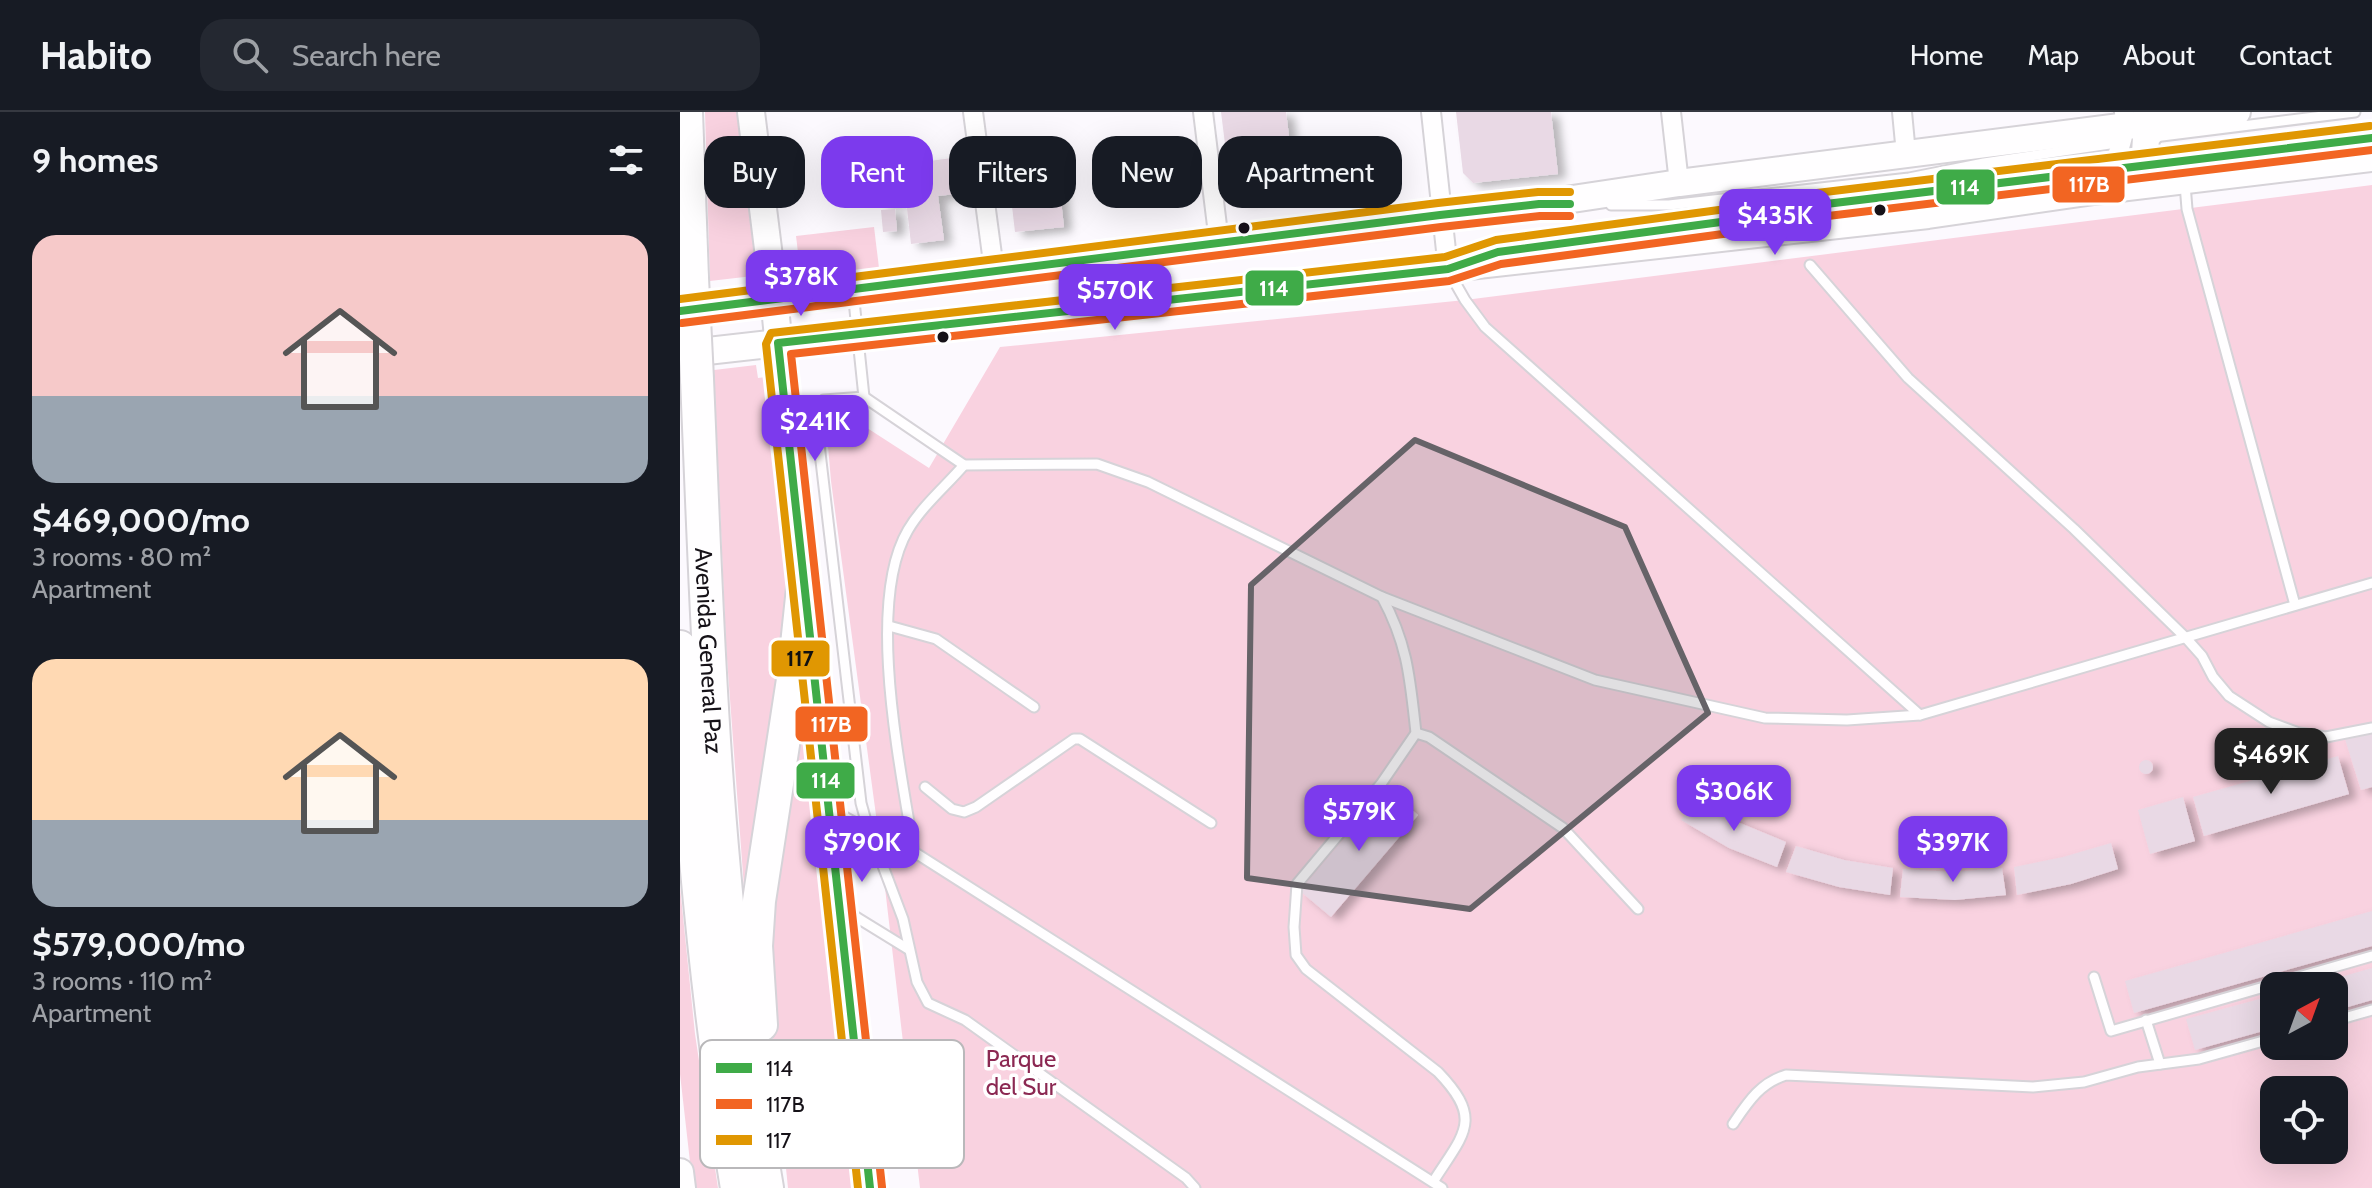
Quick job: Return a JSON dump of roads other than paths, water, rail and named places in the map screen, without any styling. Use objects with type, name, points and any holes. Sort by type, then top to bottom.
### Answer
[{"type":"highway","name":"Avenida General Paz","points":[[686,112],[692,278],[688,367],[724,870],[744,1040]]},
{"type":"highway","points":[[761,1040],[756,946],[759,901],[794,673],[803,588]]},
{"type":"highway","name":"Avenida General Paz","points":[[680,647],[690,814],[715,1040]]},
{"type":"highway","name":"Avenida General Paz","points":[[734,1168],[737,1188]]},
{"type":"highway","name":"Avenida General Paz","points":[[765,1168],[768,1188]]},
{"type":"highway","points":[[767,1168],[768,1188]]},
{"type":"main road","points":[[751,112],[774,297],[854,1040]]},
{"type":"main road","points":[[680,311],[1539,204],[1906,154],[2135,129],[2237,112]]},
{"type":"main road","points":[[2135,129],[2145,153],[2155,166],[2181,181]]},
{"type":"main road","points":[[688,367],[778,343],[1928,215],[2102,181],[2181,181],[2372,158]]},
{"type":"main road","points":[[868,1168],[870,1188]]},
{"type":"main road","points":[[680,1172],[682,1188]]},
{"type":"street","points":[[973,112],[994,270]]},
{"type":"street","points":[[1203,112],[1219,242]]},
{"type":"street","points":[[1431,112],[1448,269]]},
{"type":"street","points":[[1671,112],[1679,183]]},
{"type":"street","points":[[1902,112],[1906,154]]},
{"type":"street","points":[[2102,181],[2135,129]]},
{"type":"lane","points":[[1539,204],[1669,205],[1924,176],[2135,129],[2355,112]]},
{"type":"lane","points":[[2102,181],[2155,166],[2372,138]]},
{"type":"lane","points":[[2181,181],[2295,605]]},
{"type":"lane","points":[[1810,265],[1908,378],[2074,529],[2186,638],[2229,696],[2269,722],[2299,733],[2326,737],[2372,728]]},
{"type":"lane","points":[[1448,269],[1485,327],[1920,715]]},
{"type":"lane","points":[[852,288],[864,397]]},
{"type":"lane","points":[[1195,1188],[1186,1178],[965,1020],[928,1003],[917,982],[903,919],[867,826],[859,788],[817,425],[817,416],[824,400],[864,397],[964,465],[1097,464],[1148,482],[1382,597],[1595,680],[1765,718],[1847,720],[1920,715],[2372,583]]},
{"type":"lane","points":[[787,427],[817,425]]},
{"type":"lane","points":[[914,852],[893,717],[889,670],[889,596],[894,565],[909,528],[964,465]]},
{"type":"lane","points":[[828,799],[841,815],[914,852],[1437,1185],[1465,1126],[1466,1110],[1456,1091],[1438,1072],[1306,969],[1296,955],[1297,884],[1381,784],[1416,733],[1407,658],[1398,627],[1382,597]]},
{"type":"lane","points":[[889,626],[936,639],[1034,707]]},
{"type":"lane","points":[[1416,733],[1429,737],[1563,828],[1638,909]]},
{"type":"lane","points":[[925,787],[952,809],[964,812],[976,807],[1074,739],[1080,739],[1211,823]]},
{"type":"lane","points":[[839,908],[856,915],[908,949]]},
{"type":"lane","points":[[2094,977],[2111,1031],[2372,956]]},
{"type":"lane","points":[[2348,1017],[2372,1010]]},
{"type":"lane","points":[[2146,1020],[2160,1064]]},
{"type":"lane","points":[[1733,1124],[1760,1088],[1772,1079],[1786,1075],[2033,1087],[2084,1082],[2138,1067],[2199,1059],[2260,1042]]},
{"type":"park label","name":"Parque del Sur","points":[[1021,1072]]}]
